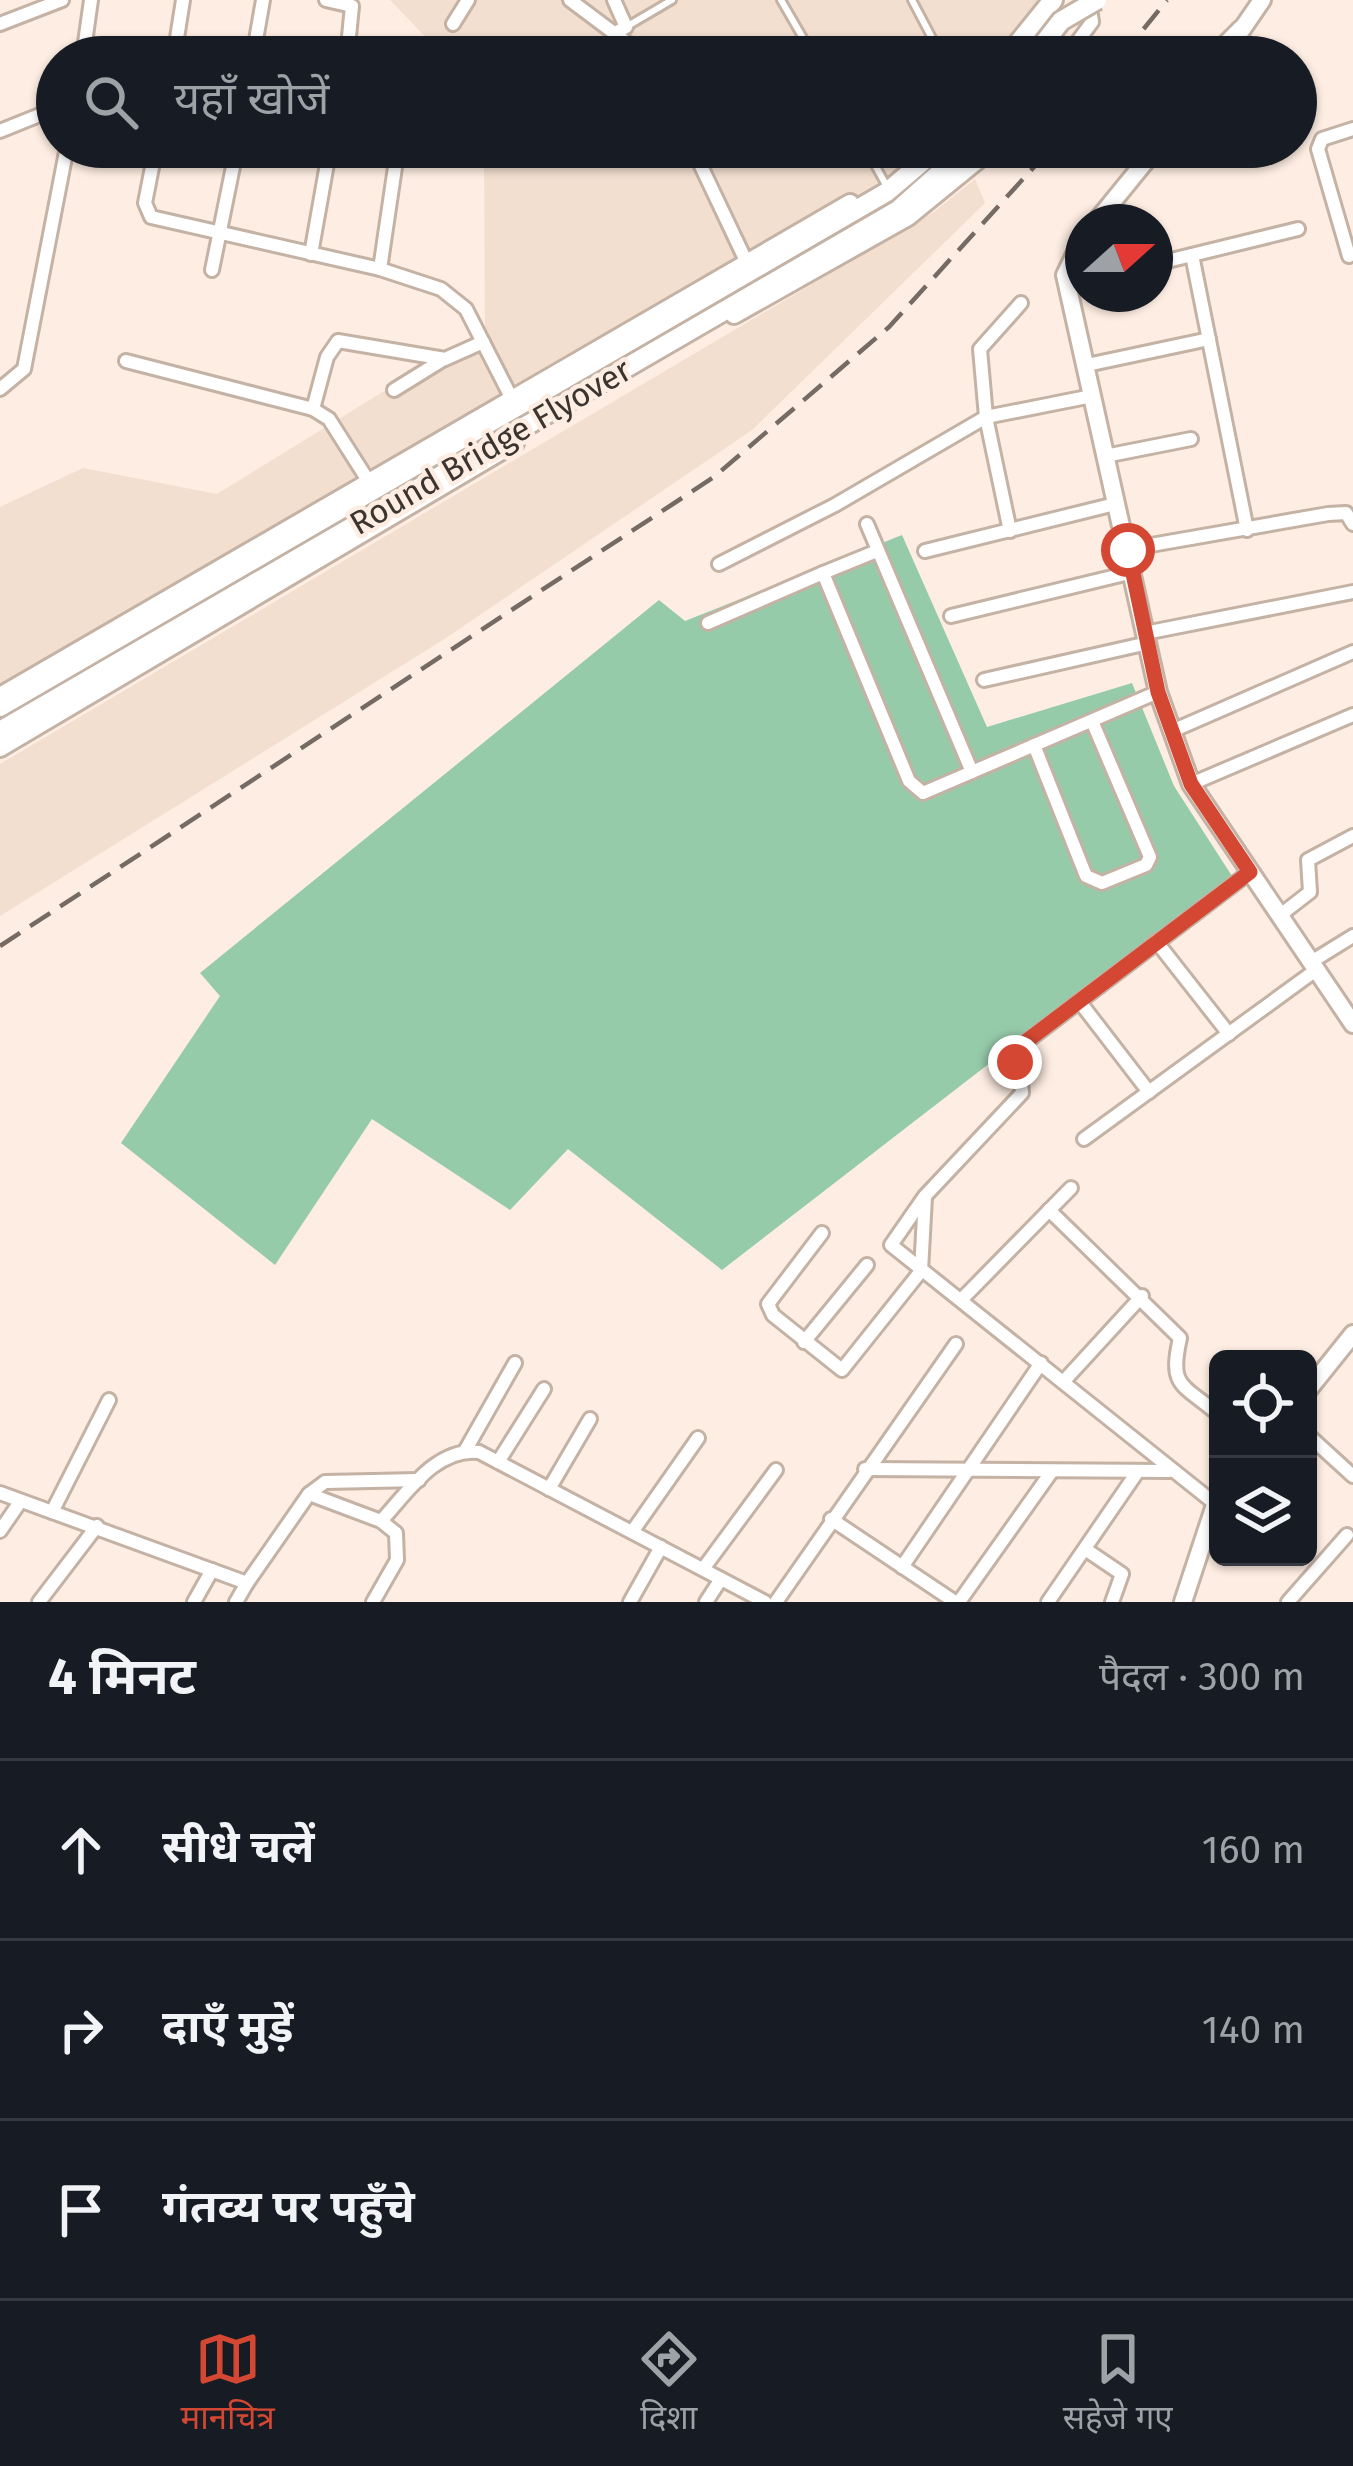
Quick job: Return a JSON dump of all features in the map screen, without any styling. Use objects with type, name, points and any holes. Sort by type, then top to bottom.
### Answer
[{"type":"main road","points":[[1021,36],[1053,0]]},
{"type":"main road","points":[[1049,36],[1061,21],[1093,0]]},
{"type":"main road","name":"Round Bridge Flyover","points":[[0,707],[887,192],[915,168]]},
{"type":"main road","name":"Round Bridge Flyover","points":[[0,731],[898,210],[945,168]]},
{"type":"street","points":[[0,24],[62,0]]},
{"type":"street","points":[[86,36],[91,0]]},
{"type":"street","points":[[177,36],[183,0]]},
{"type":"street","points":[[257,36],[263,0]]},
{"type":"street","points":[[326,0],[352,6],[349,36]]},
{"type":"street","points":[[453,23],[468,0]]},
{"type":"street","points":[[570,0],[627,36]]},
{"type":"street","points":[[614,0],[621,29]]},
{"type":"street","points":[[1018,36],[1043,0]]},
{"type":"street","points":[[1082,36],[1092,22],[1093,0]]},
{"type":"street","points":[[1238,36],[1262,0]]},
{"type":"street","points":[[1227,36],[1246,24]]},
{"type":"street","points":[[0,131],[36,116]]},
{"type":"street","points":[[1349,256],[1318,149],[1322,139],[1353,130]]},
{"type":"street","points":[[0,389],[24,369],[63,168]]},
{"type":"street","points":[[152,168],[145,202],[151,217],[380,269],[453,295],[512,399]]},
{"type":"street","points":[[212,270],[233,168]]},
{"type":"street","points":[[311,254],[326,168]]},
{"type":"street","points":[[380,269],[395,168]]},
{"type":"street","points":[[702,168],[747,263]]},
{"type":"street","points":[[0,697],[885,183],[903,168]]},
{"type":"street","points":[[0,748],[636,371],[908,218],[969,168]]},
{"type":"street","points":[[1111,204],[1140,168]]},
{"type":"street","points":[[1173,260],[1298,229]]},
{"type":"street","points":[[1192,255],[1247,530]]},
{"type":"street","points":[[1010,531],[986,417],[980,349],[1021,303]]},
{"type":"street","points":[[1074,312],[1158,692],[1191,784],[1350,1015]]},
{"type":"street","points":[[1087,365],[1209,339]]},
{"type":"street","points":[[313,410],[327,357],[338,340],[445,359]]},
{"type":"street","points":[[394,390],[483,342]]},
{"type":"street","points":[[126,361],[313,410],[329,418],[369,482]]},
{"type":"street","points":[[718,564],[835,506],[986,417],[1092,396]]},
{"type":"street","points":[[1105,456],[1191,439]]},
{"type":"street","points":[[925,551],[1115,504]]},
{"type":"street","points":[[1128,550],[1339,513],[1353,524]]},
{"type":"street","points":[[867,524],[972,772]]},
{"type":"street","points":[[708,623],[877,551]]},
{"type":"street","points":[[952,616],[1133,572]]},
{"type":"street","points":[[823,573],[914,789],[923,793],[1158,692]]},
{"type":"street","points":[[984,680],[1353,592]]},
{"type":"street","points":[[1172,731],[1353,652]]},
{"type":"street","points":[[1191,784],[1353,715]]},
{"type":"street","points":[[1034,745],[1086,876],[1102,883],[1146,866],[1148,850],[1092,721]]},
{"type":"street","points":[[1280,916],[1310,892],[1308,860],[1353,836]]},
{"type":"street","points":[[1209,1495],[1171,1471],[891,1245],[925,1196],[1022,1093],[1018,1048],[1250,872]]},
{"type":"street","points":[[1084,1139],[1353,936]]},
{"type":"street","points":[[1156,941],[1229,1034]]},
{"type":"street","points":[[1079,1001],[1149,1092]]},
{"type":"street","points":[[961,1300],[1071,1188]]},
{"type":"street","points":[[822,1234],[767,1304],[804,1342],[835,1368],[844,1369],[922,1271],[925,1196]]},
{"type":"street","points":[[1049,1210],[1180,1338],[1172,1360],[1174,1373],[1209,1406]]},
{"type":"street","points":[[804,1342],[867,1265]]},
{"type":"street","points":[[1064,1381],[1142,1296]]},
{"type":"street","points":[[1317,1382],[1347,1357],[1353,1334]]},
{"type":"street","points":[[776,1602],[956,1344]]},
{"type":"street","points":[[381,1521],[419,1480],[465,1451],[515,1363]]},
{"type":"street","points":[[902,1567],[1041,1363]]},
{"type":"street","points":[[498,1462],[544,1389]]},
{"type":"street","points":[[52,1512],[109,1400]]},
{"type":"street","points":[[549,1489],[590,1419]]},
{"type":"street","points":[[632,1532],[698,1438]]},
{"type":"street","points":[[1317,1443],[1353,1476]]},
{"type":"street","points":[[465,1451],[498,1462],[765,1602]]},
{"type":"street","points":[[865,1469],[1171,1471]]},
{"type":"street","points":[[703,1569],[776,1470]]},
{"type":"street","points":[[832,1519],[957,1602],[1052,1471]]},
{"type":"street","points":[[1048,1602],[1138,1471]]},
{"type":"street","points":[[236,1602],[309,1494],[325,1481],[419,1480]]},
{"type":"street","points":[[0,1493],[247,1583]]},
{"type":"street","points":[[309,1494],[381,1521],[396,1533],[400,1548],[373,1602]]},
{"type":"street","points":[[0,1531],[20,1502]]},
{"type":"street","points":[[1183,1602],[1209,1521]]},
{"type":"street","points":[[39,1602],[97,1526]]},
{"type":"street","points":[[1288,1602],[1347,1535]]},
{"type":"street","points":[[630,1602],[661,1547]]},
{"type":"street","points":[[1085,1549],[1122,1574],[1112,1602]]},
{"type":"street","points":[[194,1602],[212,1570]]},
{"type":"street","points":[[706,1602],[721,1579]]},
{"type":"lane","points":[[621,29],[672,0]]},
{"type":"lane","points":[[782,0],[802,36]]},
{"type":"lane","points":[[912,0],[931,36]]},
{"type":"lane","points":[[877,168],[885,183]]},
{"type":"shaded area","points":[[390,0],[1055,0],[1027,36],[425,36]]},
{"type":"shaded area","points":[[484,168],[903,168],[0,693],[0,507],[83,468],[217,494],[485,329]]},
{"type":"shaded area","points":[[975,179],[985,203],[752,430],[446,638],[0,916],[0,764],[934,212]]},
{"type":"green space","points":[[902,535],[987,727],[1132,683],[1174,786],[1232,876],[722,1270],[568,1149],[510,1210],[372,1119],[275,1265],[121,1143],[220,996],[200,973],[659,600],[685,621]]},
{"type":"railway","points":[[1138,36],[1167,0]]},
{"type":"railway","points":[[0,946],[714,477],[889,327],[1033,168]]},
{"type":"route","points":[[1015,1062],[1024,1043],[1250,872],[1191,784],[1158,692],[1128,550]]}]
